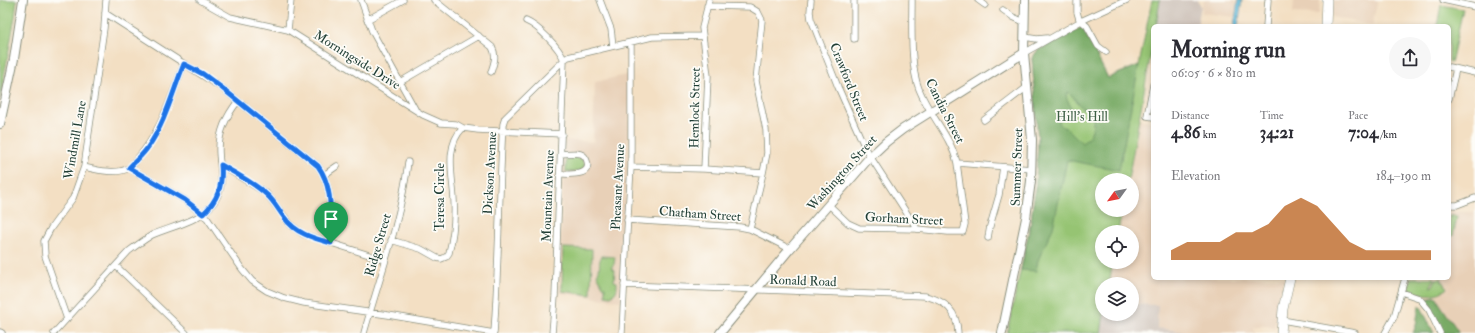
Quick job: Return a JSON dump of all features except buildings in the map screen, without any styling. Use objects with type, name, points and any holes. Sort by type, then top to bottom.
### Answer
[{"type":"main road","points":[[1326,24],[1327,0]]},
{"type":"main road","points":[[1281,333],[1290,280]]},
{"type":"street","points":[[0,124],[14,58],[23,0]]},
{"type":"street","name":"Windmill Lane","points":[[67,320],[45,256],[44,241],[50,228],[73,198],[84,167],[106,0]]},
{"type":"street","name":"Morningside Drive","points":[[200,0],[230,17],[288,30],[434,121],[456,124],[463,128],[478,130],[562,134]]},
{"type":"street","points":[[288,30],[291,0]]},
{"type":"street","points":[[361,0],[367,20],[416,111]]},
{"type":"street","points":[[367,20],[403,0]]},
{"type":"street","points":[[434,0],[492,47],[495,53],[495,61],[491,72]]},
{"type":"street","points":[[600,0],[611,29],[613,46]]},
{"type":"street","name":"Crawford Street","points":[[810,0],[811,19],[838,87],[870,157],[917,229]]},
{"type":"street","points":[[854,0],[854,38]]},
{"type":"street","name":"Candia Street","points":[[912,0],[912,34],[916,77],[919,90],[952,149],[957,163],[965,224],[963,232]]},
{"type":"street","points":[[978,0],[985,5]]},
{"type":"street","name":"Summer Street","points":[[1002,333],[1026,218],[1032,169],[1032,140],[1024,53],[1025,0]]},
{"type":"street","points":[[1077,0],[1077,12],[1081,20],[1087,26],[1098,46],[1106,52]]},
{"type":"street","name":"Washington Street","points":[[720,333],[828,204],[870,157],[894,136],[1024,53],[1081,20],[1127,0]]},
{"type":"street","points":[[1266,24],[1268,0]]},
{"type":"street","points":[[1442,0],[1475,7]]},
{"type":"street","points":[[708,3],[750,7],[756,10],[762,18],[761,40],[756,77],[767,136],[767,152],[750,229]]},
{"type":"street","name":"Hemlock Street","points":[[704,169],[708,76],[702,28],[708,3]]},
{"type":"street","points":[[1003,10],[1013,18],[1024,22]]},
{"type":"street","points":[[105,13],[184,64],[203,74],[318,166],[324,175],[330,194],[331,243]]},
{"type":"street","points":[[526,21],[532,23],[559,50],[564,60]]},
{"type":"street","points":[[400,82],[479,36]]},
{"type":"street","name":"Dickson Avenue","points":[[494,333],[503,124],[509,113],[564,60],[574,55],[661,36],[702,36]]},
{"type":"street","name":"Washington Street","points":[[1024,37],[1041,39],[1052,37]]},
{"type":"street","name":"Pheasant Avenue","points":[[622,333],[631,167],[631,42]]},
{"type":"street","name":"Mountain Avenue","points":[[552,333],[555,297],[564,60]]},
{"type":"street","points":[[84,167],[103,171],[115,171],[129,168],[148,147],[155,134],[167,109],[184,64]]},
{"type":"street","points":[[1451,68],[1475,73]]},
{"type":"street","points":[[1451,90],[1456,69]]},
{"type":"street","points":[[984,120],[1027,87]]},
{"type":"street","points":[[54,333],[129,251],[153,235],[203,214],[212,204],[219,194],[222,179],[219,148],[222,130],[225,119],[238,101]]},
{"type":"street","points":[[1150,116],[1151,106]]},
{"type":"street","name":"Teresa Circle","points":[[391,240],[421,249],[436,258],[441,259],[449,254],[454,209],[452,149],[456,136],[463,128]]},
{"type":"street","points":[[560,174],[578,174],[587,169],[588,164],[585,157],[581,154],[561,154]]},
{"type":"street","name":"Ridge Street","points":[[364,333],[391,240],[406,180],[408,162]]},
{"type":"street","points":[[957,163],[1032,169]]},
{"type":"street","points":[[221,165],[266,193],[273,200],[285,218],[297,230],[310,237],[385,260]]},
{"type":"street","points":[[324,175],[337,166]]},
{"type":"street","points":[[631,167],[763,172]]},
{"type":"street","points":[[988,238],[999,195],[1003,167]]},
{"type":"street","points":[[129,168],[185,200],[203,214],[214,227],[242,269],[252,281],[266,290],[284,298],[304,303],[370,312],[494,333]]},
{"type":"street","points":[[1451,205],[1457,205],[1475,198]]},
{"type":"street","name":"Gorham Street","points":[[828,204],[848,223],[859,228],[917,229],[963,232]]},
{"type":"street","name":"Chatham Street","points":[[627,220],[730,225],[750,229],[790,249]]},
{"type":"street","points":[[116,266],[186,333]]},
{"type":"street","points":[[1385,333],[1394,317],[1404,280]]},
{"type":"street","name":"Ronald Road","points":[[624,285],[925,296],[942,301],[948,307],[954,315],[958,333]]},
{"type":"street","points":[[1401,292],[1419,298],[1429,310],[1440,333]]},
{"type":"street","points":[[1282,320],[1355,333]]},
{"type":"shaded area","points":[[1160,0],[1198,0],[1197,1],[1201,6],[1197,24],[1156,24]]},
{"type":"shaded area","points":[[1205,0],[1237,0],[1234,17],[1202,13],[1202,5]]},
{"type":"shaded area","points":[[1294,0],[1320,0],[1319,14],[1293,13]]},
{"type":"shaded area","points":[[1333,0],[1378,0],[1372,24],[1332,17]]},
{"type":"shaded area","points":[[630,74],[628,166],[623,235],[621,301],[559,293],[564,140],[593,142],[595,82]]},
{"type":"shaded area","points":[[1139,119],[1151,122],[1151,280],[1284,280],[1274,328],[1263,325],[1253,327],[1254,333],[1200,333],[1157,328],[1158,305],[1139,304],[1139,277],[1110,277],[1112,269],[1139,269],[1139,225],[1119,225],[1121,217],[1139,217],[1139,173],[1129,173]]},
{"type":"shaded area","points":[[1451,212],[1475,212],[1475,333],[1443,333],[1425,298],[1420,294],[1408,291],[1407,289],[1409,280],[1451,280]]},
{"type":"shaded area","points":[[1139,304],[1158,305],[1157,328],[1195,333],[1101,333],[1103,321],[1139,321]]},
{"type":"green space","points":[[0,0],[17,0],[0,99]]},
{"type":"green space","points":[[1152,0],[1160,0],[1156,24],[1151,24],[1151,53],[1129,173],[1095,173],[1095,217],[1121,217],[1119,225],[1095,225],[1095,269],[1112,269],[1110,277],[1095,277],[1095,321],[1103,321],[1101,333],[1007,333],[1031,221],[1036,181],[1038,141],[1032,58],[1038,50],[1082,27],[1108,78],[1139,65]]},
{"type":"green space","points":[[1441,5],[1463,9],[1451,63],[1451,24],[1437,24]]},
{"type":"green space","name":"Hill's Hill","points":[[1082,27],[1108,78],[1139,65],[1119,170],[1067,160],[1053,228],[1038,260],[1036,271],[1021,270],[1031,221],[1036,181],[1038,141],[1032,58],[1038,50]],"holes":[[[1069,92],[1082,108],[1090,109],[1092,111],[1093,120],[1091,133],[1082,143],[1068,129],[1059,123],[1061,117],[1070,115],[1073,112],[1067,99],[1066,94]]]},
{"type":"green space","points":[[566,157],[577,157],[583,160],[585,165],[581,171],[566,172]]},
{"type":"green space","points":[[1451,216],[1457,216],[1453,236],[1451,236]]},
{"type":"green space","points":[[563,248],[592,249],[591,295],[562,291]]},
{"type":"green space","points":[[602,256],[615,257],[614,264],[611,268],[615,270],[614,281],[617,282],[617,287],[616,292],[611,296],[605,295],[605,287],[597,275]]},
{"type":"green space","points":[[1410,280],[1434,280],[1430,287],[1433,286],[1436,280],[1441,280],[1447,288],[1442,292],[1422,294],[1408,288]]},
{"type":"green space","points":[[1430,297],[1437,297],[1458,333],[1444,333],[1427,299]]},
{"type":"green space","points":[[1419,305],[1434,333],[1413,333],[1416,325]]},
{"type":"water","points":[[1238,0],[1242,0],[1238,24],[1234,24]]},
{"type":"route","points":[[184,64],[203,74],[222,88],[318,166],[323,173],[329,189],[331,243],[310,237],[297,230],[285,218],[273,200],[266,193],[221,165],[222,179],[219,194],[215,201],[203,214],[185,200],[129,168],[148,147],[167,109],[184,64]]}]
